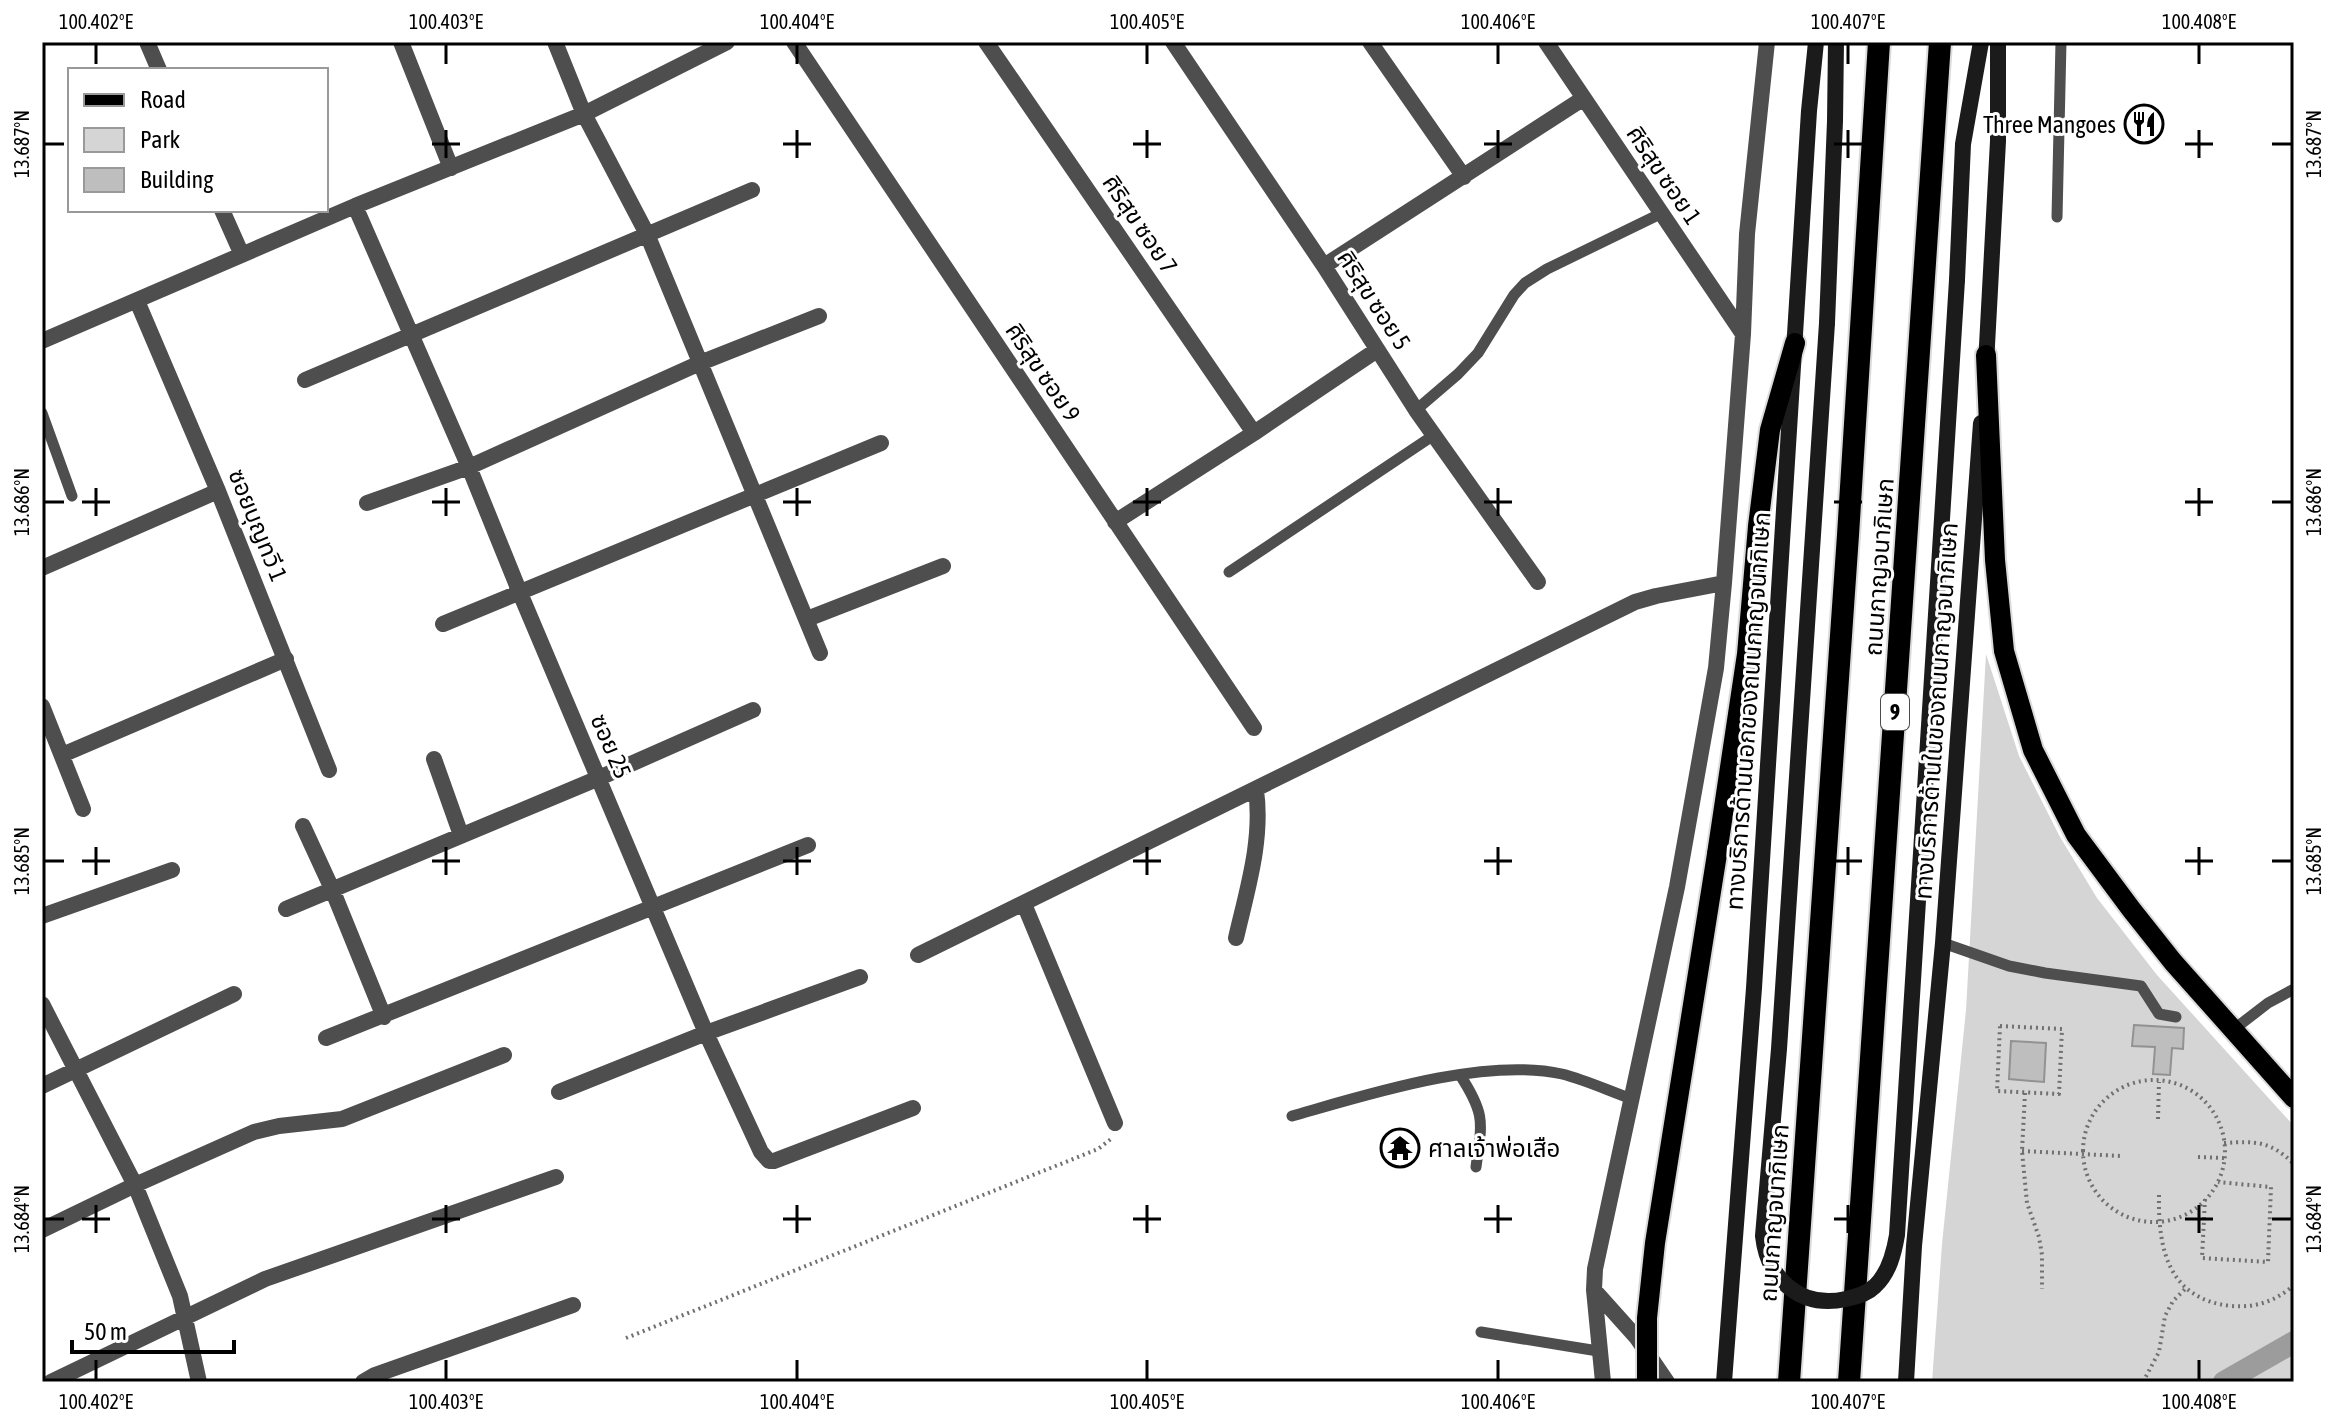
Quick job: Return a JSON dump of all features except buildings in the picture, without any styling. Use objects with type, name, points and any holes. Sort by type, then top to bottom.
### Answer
[{"type":"highway","name":"ถนนกาญจนาภิเษก","points":[[1789,1382],[1879,42]]},
{"type":"highway","name":"ถนนกาญจนาภิเษก","points":[[1849,1382],[1940,42]]},
{"type":"main road","name":"ทางบริการด้านนอกของถนนกาญจนาภิเษก","points":[[1724,1382],[1756,957],[1809,111],[1816,42]]},
{"type":"main road","points":[[1836,42],[1827,323],[1779,1049],[1763,1236],[1769,1261],[1783,1283],[1799,1294],[1833,1302],[1858,1296],[1874,1287],[1888,1267],[1897,1235],[1963,144],[1981,42]]},
{"type":"main road","name":"ทางบริการด้านในของถนนกาญจนาภิเษก","points":[[1906,1382],[1914,1246],[1943,943],[1986,355],[1998,141],[1998,42]]},
{"type":"main road","points":[[1647,1382],[1647,1318],[1655,1243],[1747,654],[1770,430],[1795,343]]},
{"type":"main road","points":[[1986,355],[1995,560],[2004,651],[2033,750],[2076,835],[2164,951],[2294,1098]]},
{"type":"street","points":[[147,42],[158,68]]},
{"type":"street","points":[[401,42],[451,168]]},
{"type":"street","points":[[555,42],[584,114],[647,234],[820,653]]},
{"type":"street","points":[[42,341],[355,206],[584,114],[727,42]]},
{"type":"street","name":"ศิริสุข ซอย 9","points":[[794,42],[1254,728]]},
{"type":"street","name":"ศิริสุข ซอย 7","points":[[986,42],[1254,433]]},
{"type":"street","name":"ศิริสุข ซอย 5","points":[[1173,42],[1324,266],[1416,410],[1538,582]]},
{"type":"street","points":[[1370,42],[1464,177]]},
{"type":"street","name":"ศิริสุข ซอย 1","points":[[1546,42],[1743,334]]},
{"type":"street","points":[[1603,1382],[1594,1290],[1601,1240],[1680,872],[1716,668],[1743,334],[1747,234],[1767,42]]},
{"type":"street","points":[[1324,266],[1584,98]]},
{"type":"street","points":[[305,380],[752,190]]},
{"type":"street","name":"ซอย 25","points":[[355,206],[469,467],[706,1033],[761,1152],[769,1161],[913,1108]]},
{"type":"street","points":[[223,212],[242,255]]},
{"type":"street","name":"ซอยบุญทวี 1","points":[[137,301],[218,491],[329,770]]},
{"type":"street","points":[[367,503],[469,467],[700,363],[819,316]]},
{"type":"street","points":[[1115,522],[1377,350]]},
{"type":"street","points":[[443,624],[881,443]]},
{"type":"street","points":[[42,568],[218,491]]},
{"type":"street","points":[[807,619],[943,566]]},
{"type":"street","points":[[918,955],[1635,602],[1724,583]]},
{"type":"street","points":[[62,755],[286,659]]},
{"type":"street","points":[[42,706],[83,809]]},
{"type":"street","points":[[286,909],[753,710]]},
{"type":"street","points":[[434,759],[461,835]]},
{"type":"street","points":[[1236,938],[1258,826],[1256,790]]},
{"type":"street","points":[[303,826],[384,1017]]},
{"type":"street","points":[[326,1038],[808,845]]},
{"type":"street","points":[[42,916],[172,870]]},
{"type":"street","points":[[1024,904],[1115,1123]]},
{"type":"street","points":[[559,1092],[706,1033],[860,977]]},
{"type":"street","points":[[42,1086],[234,994]]},
{"type":"street","points":[[42,1004],[135,1185],[180,1296],[199,1382]]},
{"type":"street","points":[[42,1230],[254,1132],[342,1119],[504,1055]]},
{"type":"street","points":[[51,1382],[265,1279],[556,1177]]},
{"type":"street","points":[[1594,1290],[1637,1338],[1667,1382]]},
{"type":"street","points":[[363,1382],[375,1375],[573,1305]]},
{"type":"lane","points":[[2057,217],[2061,42]]},
{"type":"lane","points":[[1416,410],[1478,353],[1514,295],[1525,283],[1547,269],[1660,214]]},
{"type":"lane","points":[[42,413],[72,496]]},
{"type":"lane","points":[[1229,572],[1434,435]]},
{"type":"lane","points":[[1943,943],[2009,966],[2141,986],[2159,1014],[2176,1017]]},
{"type":"lane","points":[[2233,1030],[2279,995],[2294,989]]},
{"type":"lane","points":[[1292,1116],[1388,1089],[1500,1071],[1539,1071],[1564,1075],[1632,1099]]},
{"type":"lane","points":[[1460,1075],[1479,1109],[1482,1125],[1476,1167]]},
{"type":"lane","points":[[1481,1332],[1598,1351]]},
{"type":"path","points":[[2000,1026],[2062,1029],[2059,1094],[2025,1093],[1997,1091],[2000,1026]]},
{"type":"path","points":[[2146,1079],[2159,1081],[2178,1083],[2208,1103],[2224,1134],[2225,1158],[2216,1188],[2193,1212],[2168,1222],[2134,1220],[2104,1203],[2088,1181],[2083,1155],[2087,1123],[2097,1107],[2123,1086],[2146,1079]]},
{"type":"path","points":[[2158,1119],[2159,1081]]},
{"type":"path","points":[[2025,1093],[2022,1151],[2027,1203],[2042,1255],[2042,1289]]},
{"type":"path","points":[[626,1338],[1098,1149],[1114,1137],[1115,1123]]},
{"type":"path","points":[[2224,1143],[2252,1141],[2279,1150],[2294,1164]]},
{"type":"path","points":[[2022,1151],[2121,1156]]},
{"type":"path","points":[[2198,1157],[2225,1158]]},
{"type":"path","points":[[2205,1199],[2202,1258],[2268,1262],[2271,1187],[2218,1182]]},
{"type":"path","points":[[2159,1195],[2158,1222],[2164,1253],[2185,1289],[2216,1304],[2243,1307],[2262,1304],[2284,1294],[2294,1285]]},
{"type":"path","points":[[2143,1382],[2159,1352],[2165,1316],[2173,1301],[2185,1289]]},
{"type":"green space","points":[[1986,654],[2019,756],[2060,837],[2097,898],[2157,975],[2294,1126],[2294,1382],[1932,1382],[1942,1244],[1966,1010]]},
{"type":"waterway","points":[[2224,1382],[2294,1342]]},
{"type":"place","name":"Three Mangoes","points":[[2144,124]]},
{"type":"place","name":"ศาลเจ้าพ่อเสือ","points":[[1400,1148]]}]
